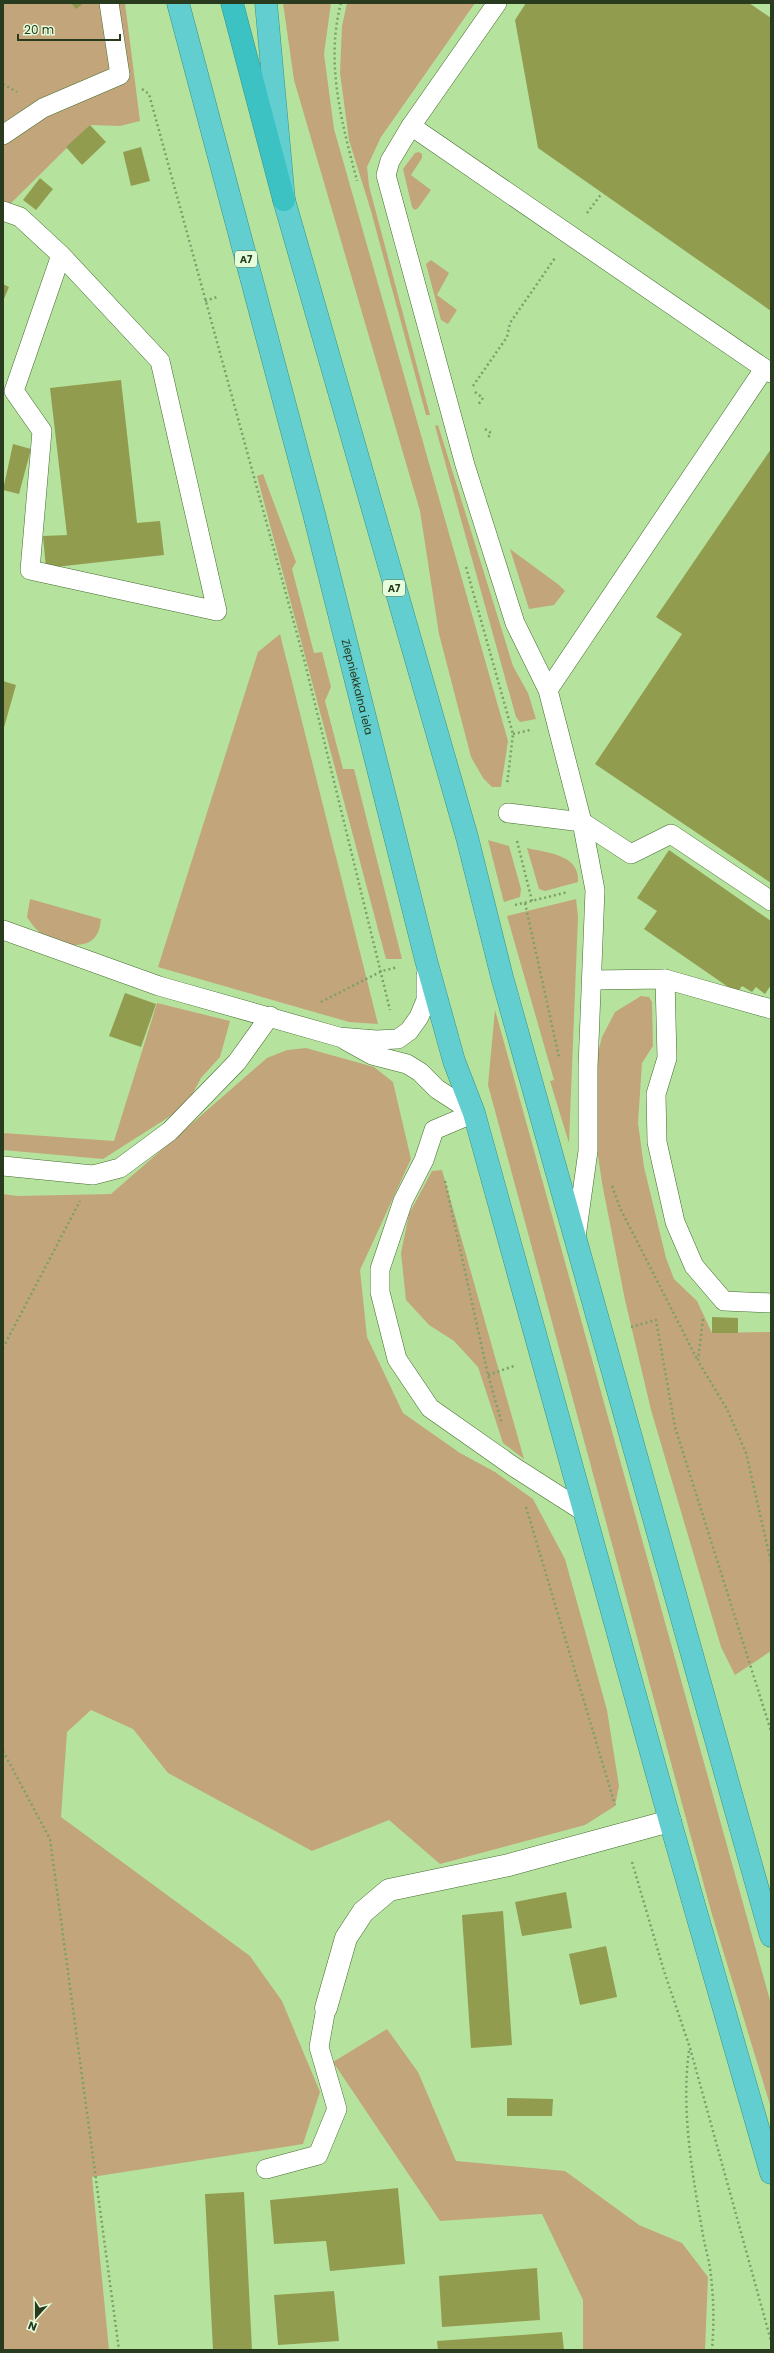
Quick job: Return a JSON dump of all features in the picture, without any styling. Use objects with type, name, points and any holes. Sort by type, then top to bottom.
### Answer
[{"type":"highway","name":"Ziepniekkalna iela","points":[[178,3],[314,514],[426,960],[454,1062],[474,1113],[586,1513],[670,1821],[771,2173]]},
{"type":"highway","name":"A7","points":[[232,3],[284,200],[467,837],[502,976],[576,1241]]},
{"type":"highway","points":[[266,3],[284,200]]},
{"type":"highway","points":[[576,1241],[771,1936]]},
{"type":"street","points":[[326,2008],[346,1938],[363,1912],[389,1890],[508,1865],[670,1821]]},
{"type":"lane","points":[[3,135],[43,108],[120,75],[109,3]]},
{"type":"lane","points":[[497,3],[411,126],[390,161],[386,174],[465,465],[515,624],[548,690],[582,822],[595,890],[588,1067],[588,1151],[576,1241]]},
{"type":"lane","points":[[411,126],[768,371],[548,690]]},
{"type":"lane","points":[[3,212],[20,217],[61,254],[160,361],[216,611],[30,570],[42,432],[14,391],[61,254]]},
{"type":"lane","points":[[508,813],[582,822],[631,854],[671,834],[771,901]]},
{"type":"lane","points":[[3,930],[159,986],[270,1016],[339,1037],[372,1055],[407,1064],[420,1072],[436,1090],[474,1113]]},
{"type":"lane","points":[[339,1037],[376,1040],[398,1039],[409,1031],[419,1017],[426,1000],[426,960]]},
{"type":"lane","points":[[592,980],[665,979],[770,1010],[771,1009]]},
{"type":"lane","points":[[665,979],[667,1058],[656,1094],[657,1142],[675,1222],[694,1266],[724,1301],[771,1303]]},
{"type":"lane","points":[[3,1166],[93,1175],[120,1168],[170,1131],[237,1062],[270,1016]]},
{"type":"lane","points":[[474,1113],[434,1130],[424,1160],[403,1201],[380,1269],[380,1292],[397,1359],[430,1408],[514,1467],[586,1513]]},
{"type":"lane","points":[[266,2168],[318,2155],[337,2109],[319,2047],[326,2008]]},
{"type":"path","points":[[477,407],[483,398],[471,389],[507,337],[510,323],[602,193]]},
{"type":"path","points":[[205,301],[217,297]]},
{"type":"path","points":[[465,465],[480,449],[491,434],[480,426]]},
{"type":"path","points":[[290,1022],[311,1007],[382,971],[402,965]]},
{"type":"path","points":[[3,1348],[93,1175]]},
{"type":"path","points":[[714,1290],[701,1324],[698,1361],[727,1409],[746,1453],[771,1562]]},
{"type":"path","points":[[602,1336],[656,1320],[675,1427],[771,1731]]},
{"type":"path","points":[[488,1375],[542,1357]]},
{"type":"path","points":[[3,1751],[50,1839],[119,2350]]},
{"type":"path","points":[[664,1971],[690,2048],[771,2341]]},
{"type":"path","points":[[690,2048],[686,2077],[692,2154],[702,2230],[711,2276],[714,2325],[712,2350]]},
{"type":"shaded area","points":[[3,3],[125,3],[140,121],[120,126],[90,125],[3,211]]},
{"type":"shaded area","points":[[283,3],[331,3],[324,54],[334,129],[508,741],[501,787],[492,787],[483,778],[471,757],[439,634],[420,511],[294,80]]},
{"type":"shaded area","points":[[347,3],[475,3],[381,137],[367,167],[369,186],[430,415],[426,415],[371,211],[349,140],[340,73],[342,26]]},
{"type":"shaded area","points":[[419,152],[422,154],[422,158],[411,175],[431,190],[415,210],[412,207],[403,169],[415,153]]},
{"type":"shaded area","points":[[431,260],[449,273],[437,295],[457,310],[448,324],[441,320],[426,264]]},
{"type":"shaded area","points":[[438,425],[513,666],[528,693],[536,719],[520,722],[516,717],[435,426]]},
{"type":"shaded area","points":[[263,474],[296,562],[292,569],[314,653],[322,652],[331,687],[325,701],[343,769],[354,769],[402,959],[386,959],[257,476]]},
{"type":"shaded area","points":[[510,549],[565,591],[554,605],[529,609]]},
{"type":"shaded area","points":[[280,634],[378,1024],[349,1022],[158,967],[258,652]]},
{"type":"shaded area","points":[[488,840],[509,846],[521,889],[520,897],[504,902]]},
{"type":"shaded area","points":[[527,848],[561,856],[568,860],[574,866],[577,873],[578,882],[545,891],[539,889]]},
{"type":"shaded area","points":[[30,899],[101,919],[98,932],[93,939],[81,945],[66,944],[52,940],[38,931],[27,917]]},
{"type":"shaded area","points":[[576,899],[578,917],[569,1143],[550,1081],[554,1080],[507,916]]},
{"type":"shaded area","points":[[641,996],[649,997],[652,1002],[653,1046],[642,1063],[638,1123],[644,1167],[666,1258],[674,1279],[697,1301],[712,1333],[771,1332],[771,1651],[735,1675],[721,1647],[651,1410],[625,1300],[602,1183],[594,1129],[596,1060],[602,1037],[615,1012]]},
{"type":"shaded area","points":[[157,1003],[230,1021],[220,1057],[201,1078],[186,1106],[103,1159],[3,1150],[3,1133],[114,1141]]},
{"type":"shaded area","points":[[495,1010],[771,2004],[771,2108],[711,1911],[488,1085]]},
{"type":"shaded area","points":[[306,1048],[374,1067],[393,1082],[411,1159],[360,1270],[367,1337],[403,1413],[460,1453],[495,1472],[533,1499],[565,1559],[607,1710],[619,1786],[615,1806],[585,1825],[440,1864],[389,1820],[312,1851],[168,1773],[133,1729],[91,1710],[67,1732],[61,1817],[250,1956],[282,2001],[320,2092],[303,2144],[92,2177],[109,2350],[3,2350],[3,1194],[17,1196],[111,1194],[267,1058],[287,1050]]},
{"type":"shaded area","points":[[442,1170],[524,1459],[503,1443],[478,1367],[454,1341],[429,1325],[406,1300],[401,1253],[409,1214],[432,1171]]},
{"type":"shaded area","points":[[387,2029],[418,2072],[456,2161],[565,2171],[639,2225],[682,2243],[708,2277],[705,2350],[583,2350],[583,2300],[542,2214],[440,2221],[333,2062]]},
{"type":"building","points":[[71,3],[84,3],[76,9]]},
{"type":"building","points":[[526,3],[749,3],[771,18],[771,311],[538,148],[515,20]]},
{"type":"building","points":[[90,125],[106,142],[82,165],[66,147]]},
{"type":"building","points":[[141,147],[150,181],[131,186],[123,152]]},
{"type":"building","points":[[40,178],[53,189],[36,210],[23,200]]},
{"type":"building","points":[[3,284],[9,287],[3,301]]},
{"type":"building","points":[[121,380],[137,523],[160,521],[164,555],[46,568],[43,536],[67,535],[50,388]]},
{"type":"building","points":[[13,444],[31,449],[19,494],[3,490]]},
{"type":"building","points":[[771,449],[771,883],[595,764],[682,634],[656,617]]},
{"type":"building","points":[[3,681],[16,685],[3,731]]},
{"type":"building","points":[[669,850],[771,921],[771,985],[765,994],[756,987],[752,992],[742,986],[737,993],[644,929],[657,911],[637,898]]},
{"type":"building","points":[[125,993],[156,1004],[141,1047],[109,1036]]},
{"type":"building","points":[[712,1317],[738,1318],[738,1333],[712,1333]]},
{"type":"building","points":[[566,1892],[572,1928],[522,1936],[515,1902]]},
{"type":"building","points":[[503,1911],[512,2045],[471,2048],[462,1915]]},
{"type":"building","points":[[606,1946],[617,1997],[580,2005],[569,1954]]},
{"type":"building","points":[[507,2098],[553,2099],[552,2116],[507,2116]]},
{"type":"building","points":[[398,2188],[405,2264],[330,2271],[326,2241],[274,2244],[270,2200]]},
{"type":"building","points":[[244,2192],[252,2350],[213,2350],[205,2194]]},
{"type":"building","points":[[537,2268],[540,2320],[442,2327],[439,2276]]},
{"type":"building","points":[[334,2291],[339,2341],[278,2345],[274,2295]]},
{"type":"building","points":[[562,2332],[564,2350],[438,2350],[437,2341]]}]
